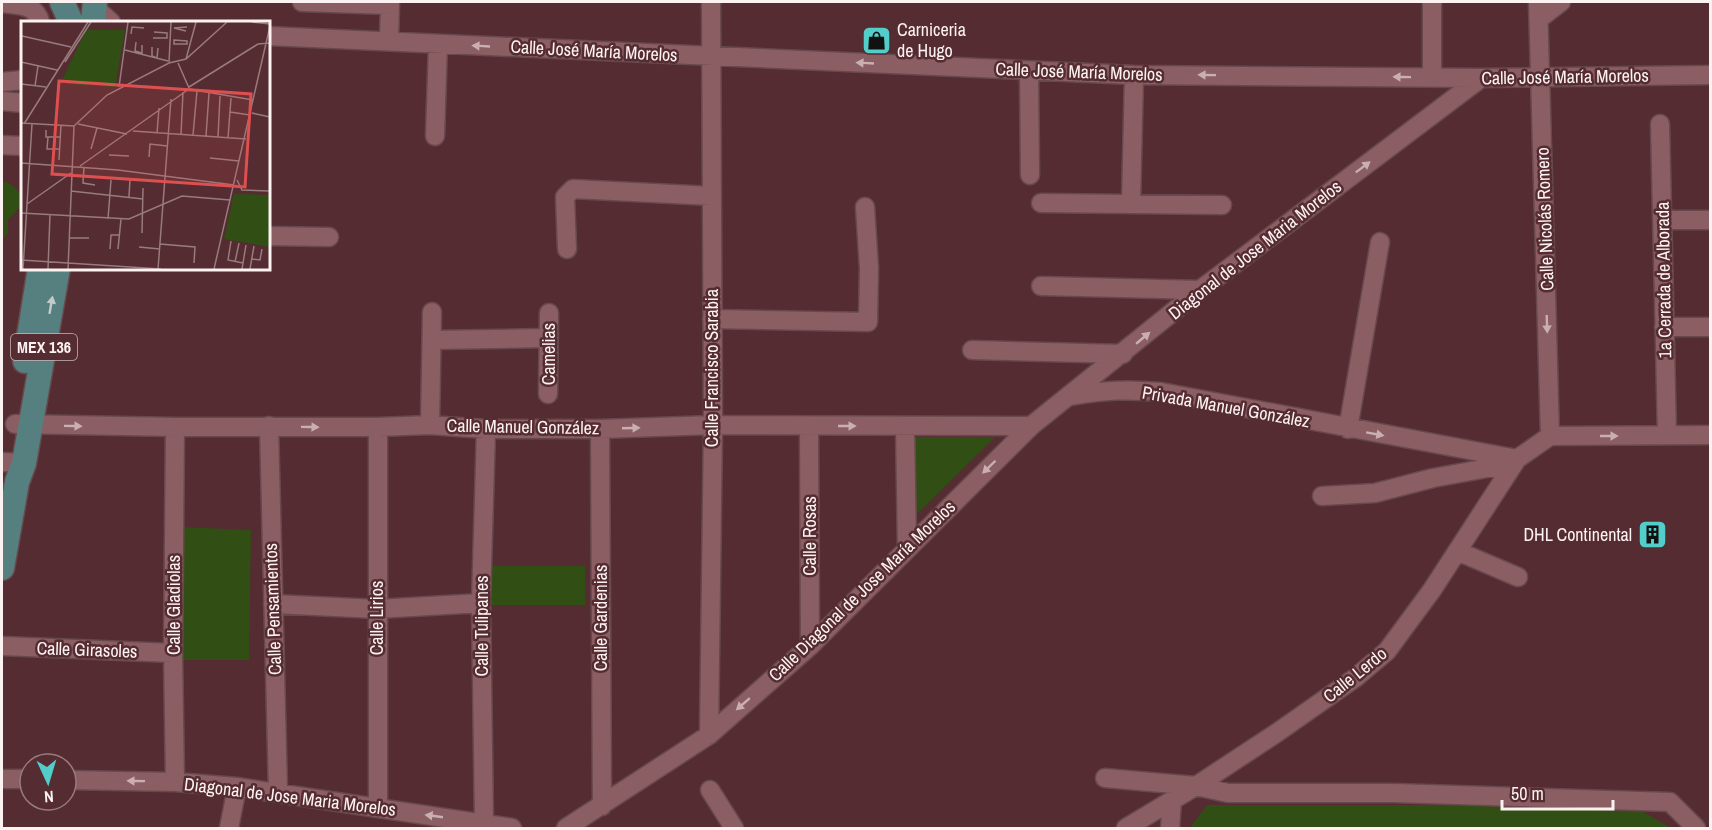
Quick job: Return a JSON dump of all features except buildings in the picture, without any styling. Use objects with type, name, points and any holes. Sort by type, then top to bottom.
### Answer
[{"type":"main road","points":[[62,2],[92,15]]},
{"type":"main road","name":"MEX 136","points":[[22,424],[40,270]]},
{"type":"main road","name":"MEX 136","points":[[2,565],[13,467],[58,270]]},
{"type":"street","points":[[302,2],[390,3],[389,41]]},
{"type":"street","name":"Calle Francisco Sarabia","points":[[708,735],[713,425],[711,2]]},
{"type":"street","points":[[1432,2],[1432,78]]},
{"type":"street","points":[[1538,10],[1561,2]]},
{"type":"street","points":[[2,8],[2,3],[31,7],[38,14],[40,21]]},
{"type":"street","name":"Calle Nicolás Romero","points":[[1538,10],[1550,436]]},
{"type":"street","name":"Calle José María Morelos","points":[[270,36],[1134,75],[1432,78],[1710,75]]},
{"type":"street","points":[[435,136],[438,44]]},
{"type":"street","points":[[1029,71],[1030,176]]},
{"type":"street","points":[[1131,204],[1134,75]]},
{"type":"street","name":"Diagonal de Jose Maria Morelos","points":[[1031,426],[1070,397],[1200,290],[1481,78]]},
{"type":"street","points":[[2,82],[21,80]]},
{"type":"street","points":[[2,101],[21,103]]},
{"type":"street","name":"1a Cerrada de Alborada","points":[[1660,124],[1667,435]]},
{"type":"street","points":[[2,145],[21,146]]},
{"type":"street","points":[[567,249],[565,197],[573,189],[712,196]]},
{"type":"street","points":[[1041,203],[1222,206]]},
{"type":"street","points":[[712,319],[868,322],[869,268],[865,207]]},
{"type":"street","points":[[1662,220],[1710,220]]},
{"type":"street","points":[[270,236],[329,237]]},
{"type":"street","points":[[1348,429],[1380,243]]},
{"type":"street","points":[[1041,286],[1200,290]]},
{"type":"street","points":[[430,425],[432,312]]},
{"type":"street","name":"Camelias","points":[[548,394],[549,313]]},
{"type":"street","points":[[1664,327],[1710,327]]},
{"type":"street","points":[[432,340],[548,338]]},
{"type":"street","points":[[972,350],[1123,354]]},
{"type":"street","name":"Privada Manuel González","points":[[1070,397],[1105,390],[1130,389],[1161,393],[1348,429],[1512,467]]},
{"type":"street","name":"Calle Manuel González","points":[[22,424],[175,427],[430,425],[486,429],[600,429],[713,425],[1031,426]]},
{"type":"street","name":"Calle Pensamientos","points":[[269,426],[278,792]]},
{"type":"street","name":"Calle Rosas","points":[[810,426],[810,646]]},
{"type":"street","points":[[905,426],[907,548]]},
{"type":"street","name":"Calle Diagonal de Jose María Morelos","points":[[566,828],[708,735],[810,646],[1031,426]]},
{"type":"street","name":"Calle Gladiolas","points":[[175,427],[173,653],[175,782]]},
{"type":"street","name":"Calle Lirios","points":[[378,427],[378,808]]},
{"type":"street","name":"Calle Tulipanes","points":[[484,824],[481,603],[486,429]]},
{"type":"street","name":"Calle Gardenias","points":[[600,429],[602,806]]},
{"type":"street","points":[[1550,436],[1710,435]]},
{"type":"street","name":"Calle Lerdo","points":[[1126,828],[1196,786],[1345,685],[1387,651],[1409,622],[1512,467],[1550,436]]},
{"type":"street","points":[[1322,496],[1375,493],[1433,478],[1493,467],[1512,467]]},
{"type":"street","points":[[1457,551],[1518,577]]},
{"type":"street","points":[[273,604],[377,609],[481,603]]},
{"type":"street","name":"Calle Girasoles","points":[[2,646],[173,653]]},
{"type":"street","points":[[1105,778],[1196,786],[1228,793],[1394,793],[1670,802],[1696,828]]},
{"type":"street","points":[[2,779],[18,780]]},
{"type":"street","name":"Diagonal de Jose Maria Morelos","points":[[78,780],[175,782],[237,787],[512,828]]},
{"type":"street","points":[[229,828],[237,787]]},
{"type":"street","points":[[710,790],[734,828]]},
{"type":"street","points":[[1170,828],[1172,801]]},
{"type":"green space","points":[[2,182],[13,186],[21,196],[20,207],[8,220],[8,233],[2,241]]},
{"type":"green space","points":[[911,437],[995,437],[913,518]]},
{"type":"green space","points":[[181,527],[251,530],[249,660],[181,660]]},
{"type":"green space","points":[[491,566],[585,566],[585,605],[490,605]]},
{"type":"green space","points":[[1207,805],[1631,805],[1671,828],[1190,828]]},
{"type":"place","name":"Carniceria de Hugo","points":[[876,40]]},
{"type":"place","name":"DHL Continental","points":[[1653,535]]}]
